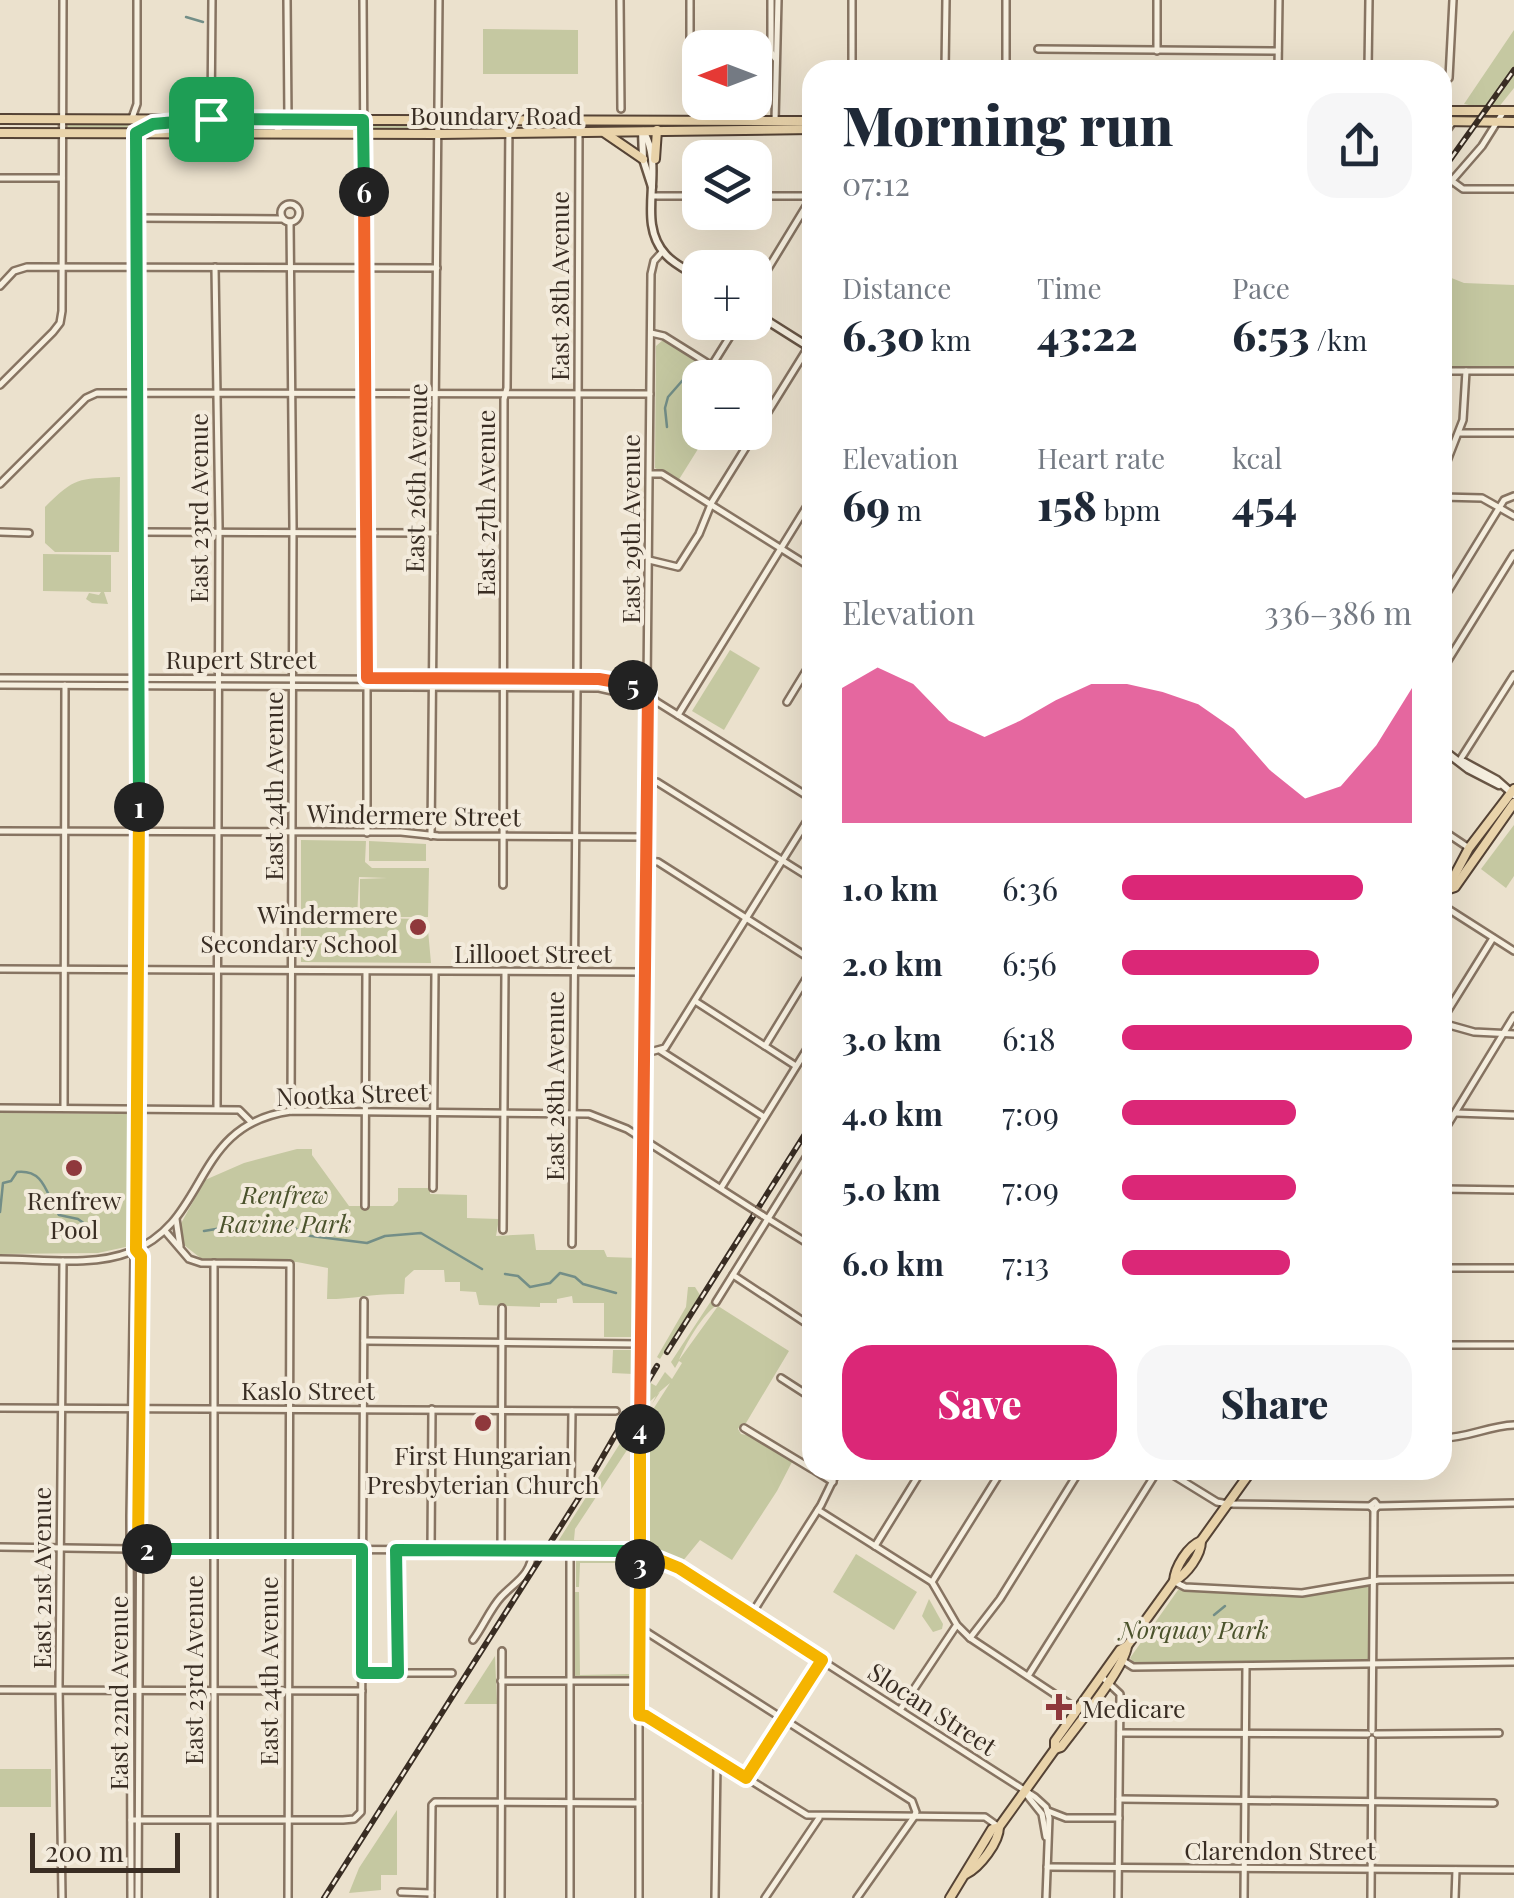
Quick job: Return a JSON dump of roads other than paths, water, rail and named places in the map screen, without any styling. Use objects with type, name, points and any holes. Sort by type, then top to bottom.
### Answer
[{"type":"main road","points":[[1452,111],[1509,111]]},
{"type":"main road","name":"Boundary Road","points":[[0,118],[650,120],[802,126]]},
{"type":"main road","points":[[136,133],[153,124],[194,119]]},
{"type":"main road","points":[[632,121],[643,130],[650,120]]},
{"type":"main road","points":[[1453,122],[1514,122]]},
{"type":"main road","name":"Boundary Road","points":[[0,133],[509,134],[775,125]]},
{"type":"main road","name":"East 29th Avenue","points":[[643,130],[654,159],[654,236],[663,251]]},
{"type":"main road","name":"East 29th Avenue","points":[[643,130],[643,159],[652,187]]},
{"type":"main road","points":[[654,159],[657,130]]},
{"type":"main road","points":[[604,133],[643,159]]},
{"type":"main road","points":[[663,251],[682,265]]},
{"type":"main road","points":[[772,323],[802,340]]},
{"type":"main road","points":[[1452,755],[1475,773],[1513,793],[1469,848],[1452,877]]},
{"type":"main road","points":[[1452,888],[1514,803]]},
{"type":"main road","points":[[950,1898],[999,1836],[1000,1827],[1055,1749],[1055,1742],[1122,1660],[1127,1646],[1201,1550],[1201,1541],[1246,1480]]},
{"type":"main road","points":[[1055,1749],[1061,1748],[1120,1650],[1127,1646]]},
{"type":"street","points":[[0,385],[60,323],[63,0]]},
{"type":"street","name":"East 22nd Avenue","points":[[135,1898],[132,1260],[136,1250],[138,1109],[139,682],[134,267],[137,0]]},
{"type":"street","points":[[211,119],[212,0]]},
{"type":"street","points":[[268,133],[280,130],[288,119],[288,0]]},
{"type":"street","points":[[363,0],[367,678]]},
{"type":"street","name":"East 26th Avenue","points":[[431,836],[439,0]]},
{"type":"street","points":[[620,0],[621,109]]},
{"type":"street","points":[[690,0],[690,30]]},
{"type":"street","points":[[774,0],[771,52],[775,58],[775,125]]},
{"type":"street","points":[[852,0],[852,60]]},
{"type":"street","points":[[946,0],[946,60]]},
{"type":"street","points":[[1006,0],[1006,60]]},
{"type":"street","points":[[1157,0],[1157,51]]},
{"type":"street","points":[[1278,60],[1279,0]]},
{"type":"street","points":[[1368,60],[1369,0]]},
{"type":"street","points":[[1450,60],[1452,0]]},
{"type":"street","points":[[1038,49],[1278,51]]},
{"type":"street","points":[[276,119],[286,104]]},
{"type":"street","points":[[1509,111],[1452,182],[1464,188],[1514,189]]},
{"type":"street","name":"East 27th Avenue","points":[[503,886],[509,120]]},
{"type":"street","name":"East 28th Avenue","points":[[577,679],[579,133]]},
{"type":"street","points":[[0,178],[62,178]]},
{"type":"street","points":[[652,196],[682,196]]},
{"type":"street","points":[[772,196],[802,196]]},
{"type":"street","points":[[772,263],[802,215]]},
{"type":"street","name":"East 24th Avenue","points":[[135,218],[286,221],[293,532],[291,1110]]},
{"type":"street","name":"East 29th Avenue","points":[[640,1898],[640,1344],[650,697],[650,394],[652,268],[663,251]]},
{"type":"street","points":[[0,286],[21,267],[437,268]]},
{"type":"street","name":"East 23rd Avenue","points":[[215,267],[217,1110]]},
{"type":"street","points":[[651,334],[664,336],[702,360]]},
{"type":"street","points":[[649,560],[678,567],[699,534],[710,505],[802,359]]},
{"type":"street","points":[[1452,371],[1514,370]]},
{"type":"street","points":[[1452,451],[1465,406],[1466,371]]},
{"type":"street","points":[[0,484],[90,396],[136,392],[650,394]]},
{"type":"street","points":[[1460,433],[1514,433]]},
{"type":"street","points":[[650,474],[662,474],[802,562]]},
{"type":"street","points":[[1452,586],[1506,498],[1514,496]]},
{"type":"street","points":[[1452,497],[1482,498],[1514,516]]},
{"type":"street","points":[[678,715],[802,514]]},
{"type":"street","points":[[0,532],[30,533]]},
{"type":"street","points":[[138,532],[434,532]]},
{"type":"street","points":[[1452,654],[1514,554]]},
{"type":"street","points":[[1461,761],[1514,676]]},
{"type":"street","name":"Rupert Street","points":[[0,686],[292,677],[613,680],[650,697],[802,793]]},
{"type":"street","points":[[787,702],[802,677]]},
{"type":"street","name":"Rupert Street","points":[[0,678],[139,682]]},
{"type":"street","name":"Rupert Street","points":[[217,681],[612,689],[650,697]]},
{"type":"street","points":[[64,1108],[65,685]]},
{"type":"street","points":[[366,686],[368,832]]},
{"type":"street","name":"East 28th Avenue","points":[[572,1244],[577,688]]},
{"type":"street","points":[[647,782],[658,782],[802,872]]},
{"type":"street","points":[[662,1051],[802,829]]},
{"type":"street","name":"Windermere Street","points":[[0,832],[368,832],[647,838]]},
{"type":"street","points":[[1452,837],[1469,848]]},
{"type":"street","points":[[647,862],[658,862],[802,954]]},
{"type":"street","points":[[1452,909],[1514,951]]},
{"type":"street","points":[[1452,1005],[1492,938]]},
{"type":"street","name":"Lillooet Street","points":[[0,969],[646,972]]},
{"type":"street","points":[[364,1206],[366,972]]},
{"type":"street","points":[[503,1230],[505,972]]},
{"type":"street","points":[[433,1188],[435,973]]},
{"type":"street","points":[[765,1046],[802,985]]},
{"type":"street","points":[[694,1000],[796,1066]]},
{"type":"street","points":[[1452,1119],[1514,1016]]},
{"type":"street","points":[[1452,1025],[1474,1032],[1514,1034]]},
{"type":"street","points":[[646,1053],[662,1051],[764,1117]]},
{"type":"street","points":[[720,1188],[802,1057]]},
{"type":"street","name":"Nootka Street","points":[[0,1108],[244,1111],[251,1122],[291,1110],[573,1112],[608,1119],[802,1240]]},
{"type":"street","points":[[1456,1113],[1514,1114]]},
{"type":"street","points":[[0,1259],[102,1258],[136,1250],[176,1218],[216,1152],[251,1122]]},
{"type":"street","points":[[716,1302],[765,1216],[802,1164]]},
{"type":"street","points":[[1452,1188],[1514,1190]]},
{"type":"street","points":[[176,1218],[180,1246]]},
{"type":"street","points":[[165,1230],[189,1260],[214,1263]]},
{"type":"street","name":"East 21st Avenue","points":[[62,1898],[59,1691],[63,1259]]},
{"type":"street","name":"East 24th Avenue","points":[[214,1263],[290,1264],[288,1898]]},
{"type":"street","name":"East 23rd Avenue","points":[[214,1263],[214,1898]]},
{"type":"street","points":[[1452,1268],[1514,1268]]},
{"type":"street","points":[[733,1275],[802,1320]]},
{"type":"street","points":[[134,1820],[350,1820],[358,1816],[362,1806],[364,1301]]},
{"type":"street","points":[[501,1550],[502,1308]]},
{"type":"street","points":[[364,1340],[640,1344]]},
{"type":"street","points":[[1452,1345],[1514,1346]]},
{"type":"street","points":[[781,1378],[802,1392]]},
{"type":"street","name":"Kaslo Street","points":[[0,1408],[616,1411]]},
{"type":"street","points":[[431,1550],[432,1409]]},
{"type":"street","points":[[571,1486],[572,1411]]},
{"type":"street","points":[[1452,1438],[1514,1425]]},
{"type":"street","points":[[744,1428],[802,1462]]},
{"type":"street","points":[[751,1615],[818,1510],[834,1482],[831,1480]]},
{"type":"street","points":[[875,1546],[916,1480]]},
{"type":"street","points":[[932,1582],[996,1480]]},
{"type":"street","points":[[970,1638],[1000,1599],[1074,1480]]},
{"type":"street","points":[[1028,1676],[1155,1480]]},
{"type":"street","points":[[1179,1480],[1215,1501],[1228,1504],[1374,1508],[1514,1503]]},
{"type":"street","points":[[1371,1898],[1374,1508]]},
{"type":"street","points":[[818,1510],[932,1582],[957,1625],[970,1638],[1078,1710]]},
{"type":"street","name":"Slocan Street","points":[[0,1547],[640,1552],[671,1564],[900,1710],[1024,1792],[1044,1812]]},
{"type":"street","points":[[396,1550],[398,1673]]},
{"type":"street","points":[[473,1640],[500,1598],[518,1584],[532,1562],[533,1550]]},
{"type":"street","points":[[570,1550],[570,1898]]},
{"type":"street","points":[[1174,1581],[1186,1588],[1293,1593],[1374,1580],[1514,1579]]},
{"type":"street","points":[[900,1710],[957,1625]]},
{"type":"street","points":[[639,1631],[912,1802],[914,1817],[857,1898]]},
{"type":"street","points":[[501,1898],[502,1651]]},
{"type":"street","points":[[746,1778],[822,1660]]},
{"type":"street","points":[[1122,1660],[1133,1667],[1514,1662]]},
{"type":"street","points":[[1244,1898],[1246,1666]]},
{"type":"street","points":[[362,1673],[452,1673]]},
{"type":"street","points":[[1105,1679],[1120,1694],[1118,1898]]},
{"type":"street","points":[[501,1681],[639,1681]]},
{"type":"street","points":[[0,1690],[362,1692]]},
{"type":"street","points":[[639,1715],[793,1810],[819,1817],[985,1818],[1000,1827]]},
{"type":"street","points":[[1120,1733],[1499,1733]]},
{"type":"street","points":[[715,1898],[717,1762]]},
{"type":"street","points":[[1120,1800],[1494,1803]]},
{"type":"street","points":[[401,1892],[432,1895],[435,1802],[639,1803]]},
{"type":"street","points":[[1046,1898],[1044,1812],[1066,1818],[1119,1818]]},
{"type":"street","points":[[765,1898],[819,1817]]},
{"type":"street","name":"Clarendon Street","points":[[1047,1868],[1514,1870]]},
{"type":"street","points":[[1456,1870],[1456,1898]]},
{"type":"waterway","points":[[186,17],[203,22]]},
{"type":"waterway","points":[[667,427],[668,397],[682,381]]},
{"type":"waterway","points":[[0,1212],[3,1183],[11,1181],[17,1172],[27,1172],[40,1179],[59,1215],[78,1219],[96,1232]]},
{"type":"waterway","points":[[204,1231],[247,1229],[251,1223],[287,1221],[303,1235],[367,1243],[385,1236],[421,1233],[482,1269]]},
{"type":"waterway","points":[[505,1274],[518,1276],[530,1287],[550,1283],[560,1273],[616,1293]]},
{"type":"waterway","points":[[1214,1615],[1225,1606]]},
{"type":"railway","points":[[1452,157],[1514,70]]},
{"type":"railway","points":[[667,1352],[802,1139]]},
{"type":"railway","points":[[648,1381],[657,1366]]},
{"type":"railway","points":[[324,1898],[580,1496],[625,1418]]},
{"type":"place","name":"Windermere Secondary School","points":[[418,927]]},
{"type":"place","name":"Renfrew Pool","points":[[74,1168]]},
{"type":"place","name":"First Hungarian Presbyterian Church","points":[[483,1423]]},
{"type":"place","name":"Medicare","points":[[1059,1707]]},
{"type":"park label","name":"Renfrew Ravine Park","points":[[285,1208]]},
{"type":"park label","name":"Norquay Park","points":[[1194,1628]]}]
